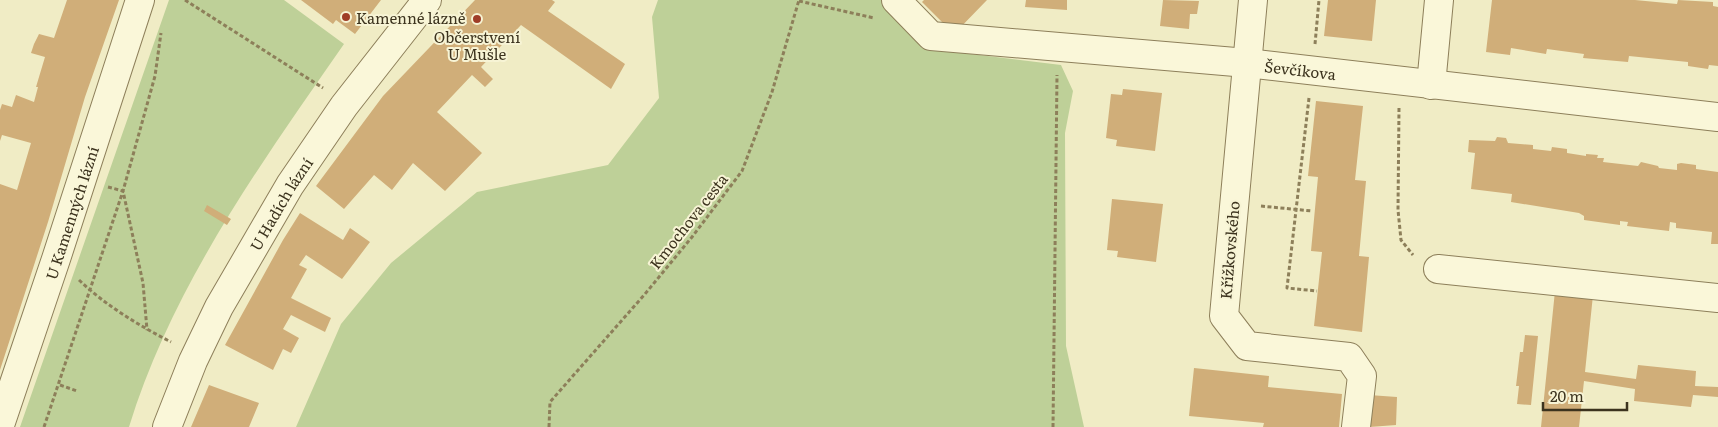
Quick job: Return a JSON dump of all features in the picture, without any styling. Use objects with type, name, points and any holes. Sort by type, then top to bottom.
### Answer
[{"type":"street","name":"U Kamenných lázní","points":[[0,425],[56,260],[140,0]]},
{"type":"street","name":"U Hadích lázní","points":[[167,427],[193,361],[219,307],[290,185],[344,106],[427,0]]},
{"type":"street","name":"Ševčíkova","points":[[896,0],[931,36],[1247,63],[1718,117]]},
{"type":"street","name":"Křížkovského","points":[[1253,0],[1224,316],[1247,346],[1349,357],[1362,376],[1356,427]]},
{"type":"street","points":[[1431,85],[1439,0]]},
{"type":"street","points":[[1438,269],[1718,298]]},
{"type":"path","points":[[185,0],[324,87],[319,94]]},
{"type":"path","points":[[799,0],[876,19]]},
{"type":"path","name":"Kmochova cesta","points":[[549,427],[550,402],[645,294],[703,223],[742,171],[772,92],[799,0]]},
{"type":"path","points":[[1318,290],[1287,288],[1319,0]]},
{"type":"path","points":[[44,427],[60,385],[123,191],[155,76],[162,28]]},
{"type":"path","points":[[1053,427],[1057,74],[1070,48]]},
{"type":"path","points":[[1399,98],[1398,210],[1401,240],[1414,256],[1438,269]]},
{"type":"path","points":[[82,180],[123,191]]},
{"type":"path","points":[[123,191],[143,283],[147,330]]},
{"type":"path","points":[[1233,203],[1312,211]]},
{"type":"path","points":[[56,260],[91,292],[147,330],[173,344],[176,336]]},
{"type":"path","points":[[60,385],[77,391]]},
{"type":"green space","points":[[169,0],[284,0],[344,44],[281,134],[194,276],[169,325],[147,375],[129,427],[20,427]]},
{"type":"green space","points":[[658,0],[894,0],[922,48],[1061,65],[1073,91],[1065,133],[1066,346],[1084,427],[296,427],[341,324],[391,263],[477,192],[608,165],[659,98],[652,17]]},
{"type":"building","points":[[67,0],[119,0],[85,97],[48,222],[0,370],[0,184],[17,190],[31,143],[2,135],[0,141],[0,110],[2,104],[12,107],[16,95],[34,102],[38,87],[36,87],[45,57],[31,53],[39,34],[54,38]]},
{"type":"building","name":"Kamenné lázně","points":[[301,0],[381,0],[355,34],[336,20],[333,24]]},
{"type":"building","points":[[475,0],[552,0],[555,2],[548,11],[625,64],[611,89],[521,25],[481,67],[493,79],[485,87],[472,75],[437,112],[482,153],[445,191],[413,163],[392,190],[374,175],[344,209],[316,186],[383,96]]},
{"type":"building","points":[[924,0],[987,0],[954,34],[922,2]]},
{"type":"building","points":[[1026,0],[1067,0],[1067,10],[1025,7]]},
{"type":"building","points":[[1163,0],[1199,1],[1197,14],[1190,14],[1189,29],[1160,26]]},
{"type":"building","points":[[1328,0],[1376,0],[1372,41],[1324,36]]},
{"type":"building","points":[[1492,0],[1635,0],[1677,4],[1678,0],[1713,2],[1713,6],[1718,7],[1718,66],[1709,65],[1708,69],[1688,66],[1688,62],[1629,56],[1628,62],[1583,58],[1584,54],[1547,49],[1546,54],[1511,48],[1510,55],[1486,52]]},
{"type":"building","points":[[1123,89],[1162,93],[1155,151],[1116,146],[1117,140],[1106,138],[1111,94],[1122,95]]},
{"type":"building","points":[[1316,101],[1363,106],[1355,180],[1366,181],[1359,256],[1369,257],[1362,332],[1314,326],[1322,252],[1311,251],[1318,177],[1308,176]]},
{"type":"building","points":[[1497,137],[1506,138],[1508,143],[1533,145],[1533,149],[1551,151],[1552,147],[1567,149],[1567,153],[1586,156],[1586,154],[1598,155],[1597,158],[1604,158],[1603,162],[1638,166],[1641,162],[1658,166],[1659,168],[1677,170],[1677,164],[1681,163],[1696,165],[1696,169],[1718,172],[1718,244],[1711,244],[1712,232],[1676,228],[1676,223],[1670,222],[1669,231],[1627,226],[1628,222],[1620,221],[1620,225],[1584,220],[1584,216],[1579,213],[1511,202],[1512,194],[1471,189],[1475,153],[1468,152],[1469,140],[1495,141]]},
{"type":"building","points":[[1112,199],[1163,204],[1156,262],[1117,257],[1118,251],[1107,250]]},
{"type":"building","points":[[207,205],[231,219],[227,225],[204,211]]},
{"type":"building","points":[[300,213],[343,240],[350,228],[370,242],[342,279],[306,255],[299,265],[307,269],[291,298],[331,318],[325,332],[291,315],[283,329],[299,338],[291,353],[283,349],[273,370],[225,345]]},
{"type":"building","points":[[1555,291],[1593,295],[1585,372],[1636,379],[1638,365],[1696,371],[1695,386],[1718,387],[1718,397],[1693,395],[1691,407],[1634,401],[1635,389],[1584,381],[1579,427],[1541,427]]},
{"type":"building","points":[[1525,335],[1538,336],[1531,405],[1517,404],[1519,386],[1516,386],[1520,352],[1523,352]]},
{"type":"building","points":[[1194,368],[1269,376],[1268,387],[1342,394],[1339,427],[1263,427],[1264,423],[1189,416]]},
{"type":"building","points":[[209,385],[259,403],[249,427],[191,427]]},
{"type":"building","points":[[1369,395],[1397,397],[1396,425],[1369,427]]},
{"type":"place","name":"Kamenné lázně","points":[[346,17]]},
{"type":"place","name":"Občerstvení U Mušle","points":[[477,19]]}]
